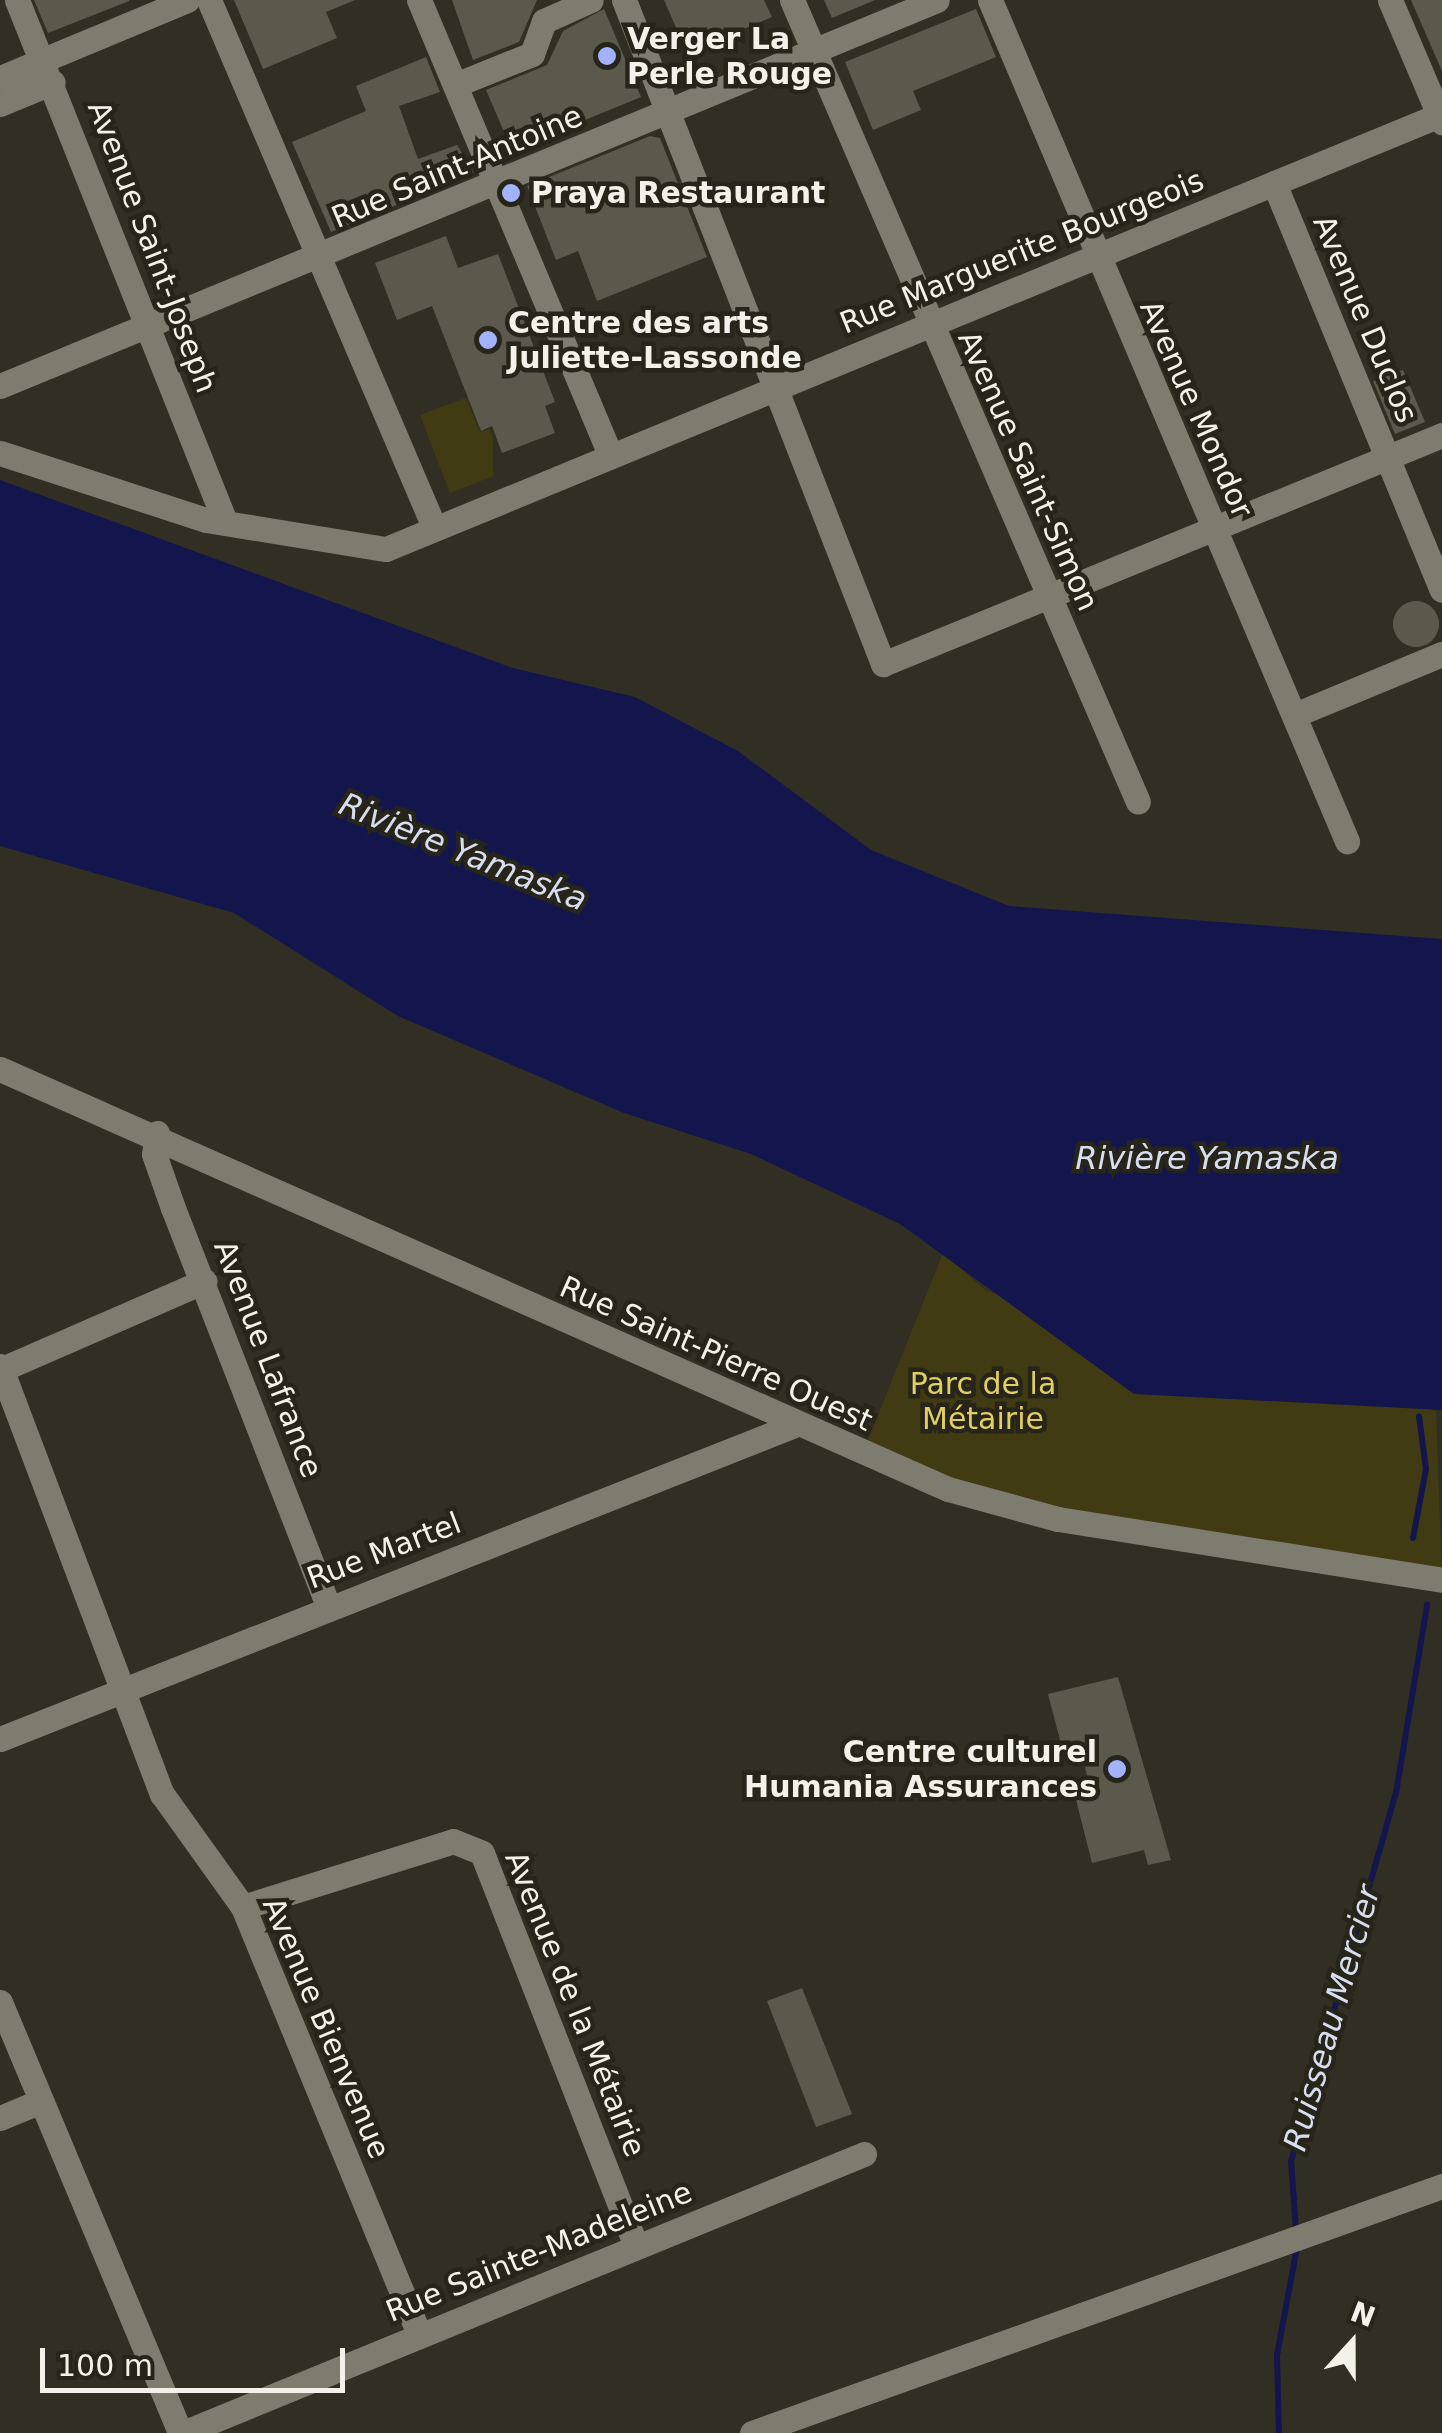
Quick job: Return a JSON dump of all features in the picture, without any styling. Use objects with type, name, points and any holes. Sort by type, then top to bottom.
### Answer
[{"type":"street","name":"Avenue Saint-Joseph","points":[[17,0],[224,518]]},
{"type":"street","points":[[2,95],[187,0]]},
{"type":"street","points":[[210,0],[434,527]]},
{"type":"street","points":[[419,0],[611,456]]},
{"type":"street","points":[[455,85],[532,54],[544,21],[591,0]]},
{"type":"street","points":[[624,0],[882,664],[1050,597],[1210,523],[1442,435]]},
{"type":"street","name":"Avenue Saint-Simon","points":[[792,0],[926,324],[1138,802]]},
{"type":"street","name":"Rue Saint-Antoine","points":[[0,386],[150,331],[936,0]]},
{"type":"street","name":"Avenue Mondor","points":[[990,0],[1095,258],[1297,714],[1347,841]]},
{"type":"street","points":[[1390,0],[1441,117]]},
{"type":"street","name":"Rue Marguerite Bourgeois","points":[[0,453],[339,548],[386,549],[926,324],[1441,117]]},
{"type":"street","name":"Avenue Duclos","points":[[1274,183],[1442,590]]},
{"type":"street","points":[[1297,714],[1442,654]]},
{"type":"street","name":"Rue Saint-Pierre Ouest","points":[[0,1069],[157,1133],[792,1426],[948,1489],[1058,1519],[1442,1580]]},
{"type":"street","name":"Avenue Lafrance","points":[[157,1133],[154,1154],[329,1608]]},
{"type":"street","points":[[1,1369],[206,1282]]},
{"type":"street","name":"Avenue Bienvenue","points":[[1,1369],[162,1794],[242,1907],[420,2336]]},
{"type":"street","name":"Rue Martel","points":[[0,1739],[792,1426]]},
{"type":"street","name":"Avenue de la Métairie","points":[[242,1907],[453,1841],[482,1852],[636,2246]]},
{"type":"street","points":[[0,2002],[181,2433]]},
{"type":"street","points":[[0,2118],[42,2101]]},
{"type":"street","name":"Rue Sainte-Madeleine","points":[[181,2433],[864,2154]]},
{"type":"street","points":[[752,2433],[1442,2186]]},
{"type":"green space","points":[[466,398],[480,432],[490,429],[493,476],[450,493],[420,415]]},
{"type":"green space","name":"Parc de la Métairie","points":[[943,1253],[986,1291],[1436,1411],[1442,1580],[1166,1538],[862,1455]]},
{"type":"water","name":"Rivière Yamaska","points":[[0,480],[513,668],[635,697],[738,751],[871,850],[1009,906],[1442,939],[1442,1410],[1134,1394],[900,1224],[751,1154],[624,1113],[398,1016],[234,913],[0,846]]},
{"type":"building","points":[[34,0],[129,0],[129,1],[48,33]]},
{"type":"building","points":[[234,0],[355,0],[326,12],[337,38],[263,69]]},
{"type":"building","points":[[452,0],[537,0],[519,42],[473,60]]},
{"type":"building","points":[[664,0],[764,0],[772,17],[687,53]]},
{"type":"building","points":[[824,0],[875,0],[832,18]]},
{"type":"building","points":[[1411,0],[1442,0],[1442,71]]},
{"type":"building","points":[[604,9],[641,97],[512,150],[486,90],[547,65],[563,31]]},
{"type":"building","points":[[976,9],[996,57],[913,91],[921,110],[873,130],[845,62]]},
{"type":"building","points":[[426,57],[440,92],[399,106],[418,159],[457,145],[474,173],[331,232],[292,142],[366,111],[356,86]]},
{"type":"building","points":[[650,136],[660,138],[707,257],[597,301],[578,251],[556,260],[527,186]]},
{"type":"building","name":"Centre des arts Juliette-Lassonde","points":[[446,236],[458,268],[498,254],[555,402],[545,406],[555,433],[502,453],[492,426],[481,431],[432,306],[397,320],[375,263]]},
{"type":"building","points":[[1403,370],[1425,422],[1395,434],[1373,381]]},
{"type":"building","points":[[1416,601],[1432,608],[1439,624],[1432,640],[1416,647],[1400,640],[1393,624],[1400,608]]},
{"type":"building","name":"Centre culturel Humania Assurances","points":[[1118,1677],[1171,1860],[1148,1865],[1144,1850],[1092,1863],[1073,1788],[1089,1784],[1081,1750],[1064,1755],[1048,1694]]},
{"type":"building","points":[[802,1988],[852,2114],[816,2127],[767,2001]]},
{"type":"waterway","name":"Ruisseau Mercier","points":[[1413,1538],[1426,1469],[1419,1416]]},
{"type":"waterway","name":"Ruisseau Mercier","points":[[1296,2230],[1291,2161],[1396,1793],[1427,1605]]},
{"type":"waterway","name":"Ruisseau Mercier","points":[[1279,2433],[1277,2355],[1298,2242]]},
{"type":"place","name":"Verger La Perle Rouge","points":[[607,56]]},
{"type":"place","name":"Praya Restaurant","points":[[511,193]]},
{"type":"place","name":"Centre des arts Juliette-Lassonde","points":[[488,340]]},
{"type":"place","name":"Centre culturel Humania Assurances","points":[[1117,1769]]}]
